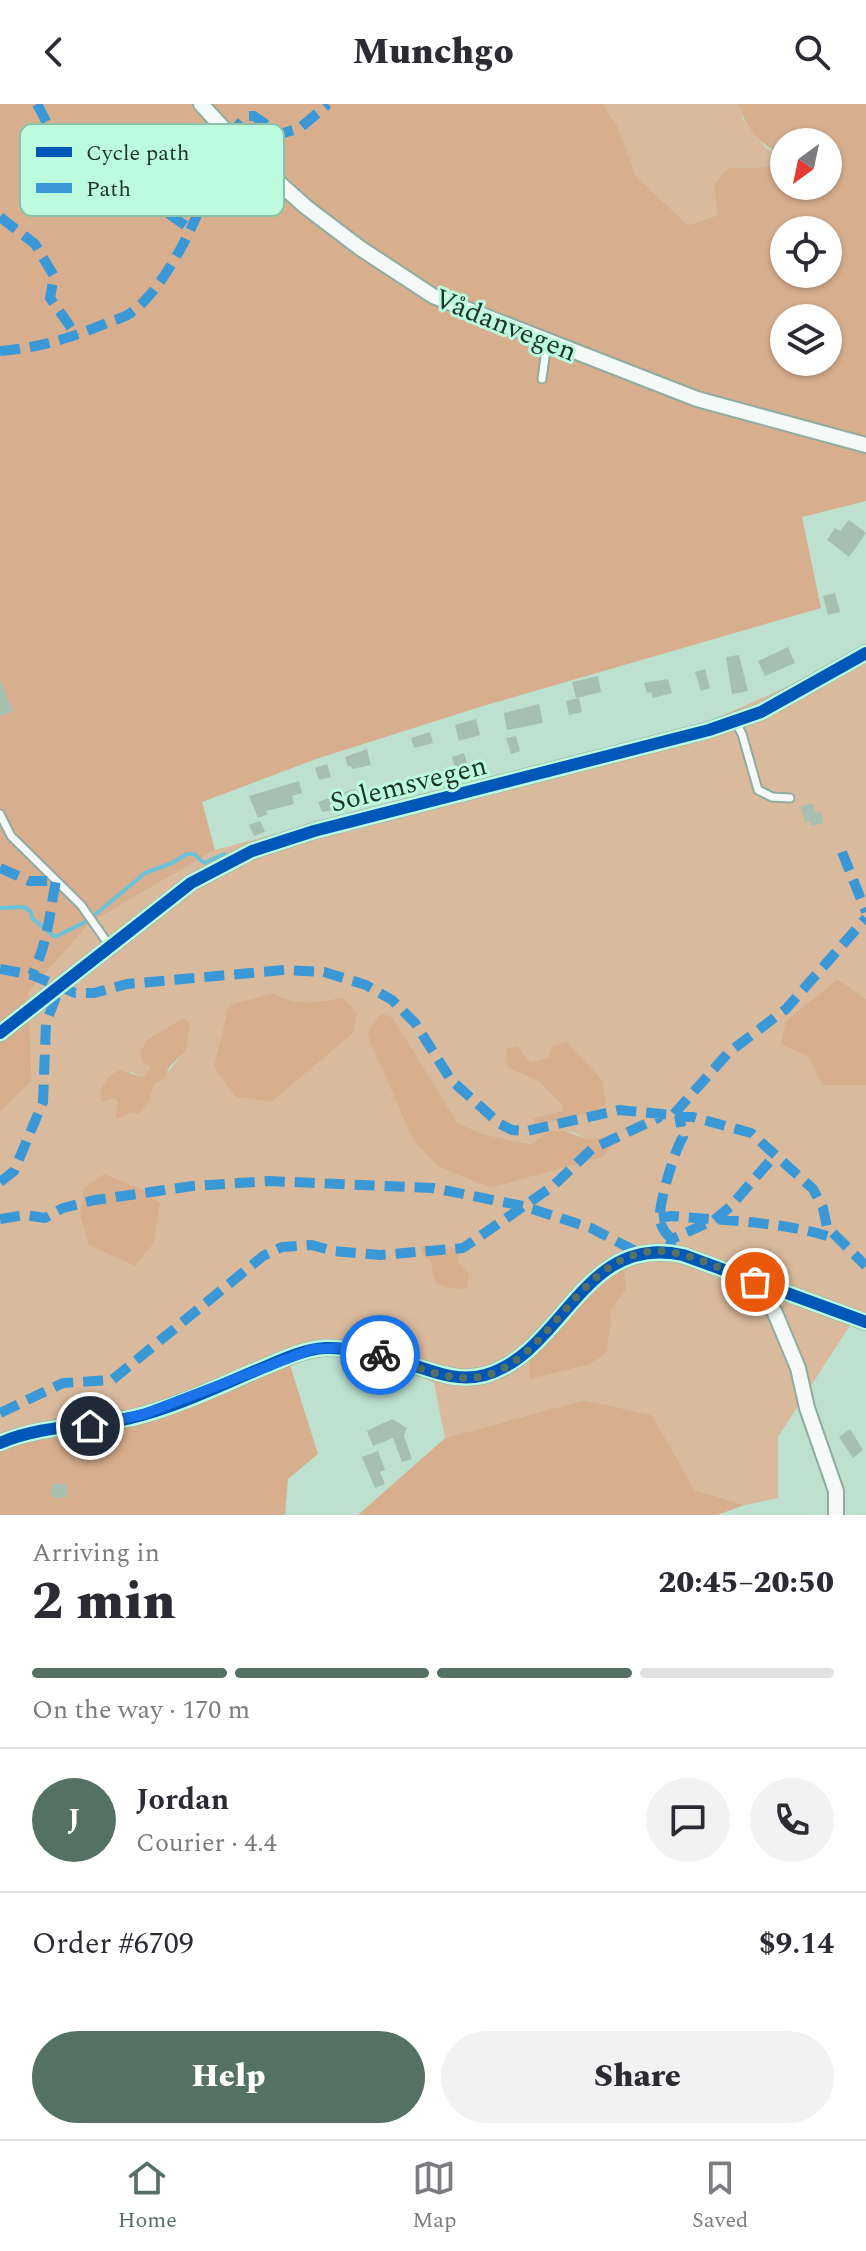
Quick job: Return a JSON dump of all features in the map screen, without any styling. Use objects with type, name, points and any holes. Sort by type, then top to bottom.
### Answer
[{"type":"street","name":"Vådanvegen","points":[[201,104],[217,124]]},
{"type":"street","name":"Vådanvegen","points":[[284,188],[372,257],[433,296],[697,399],[866,445]]},
{"type":"street","name":"Solemsvegen","points":[[0,1033],[191,883],[232,860],[281,840],[709,730],[795,695],[866,653]]},
{"type":"street","points":[[0,1443],[40,1430],[90,1426],[144,1414],[313,1349],[343,1348],[378,1354],[454,1377],[485,1375],[513,1362],[528,1349],[568,1304],[605,1271],[631,1256],[646,1252],[683,1255],[866,1322]]},
{"type":"street","points":[[755,1282],[775,1313],[798,1368],[807,1408],[836,1491],[836,1515]]},
{"type":"lane","points":[[542,379],[543,352],[547,342]]},
{"type":"lane","points":[[735,721],[742,734],[758,790],[772,797],[790,798]]},
{"type":"lane","points":[[0,814],[11,836],[81,905],[109,945]]},
{"type":"shaded area","points":[[0,104],[603,104],[618,127],[636,176],[688,225],[718,215],[714,185],[728,168],[770,166],[770,200],[842,200],[842,128],[770,128],[770,148],[755,135],[738,104],[866,104],[866,501],[802,517],[821,608],[483,706],[316,759],[202,802],[215,850],[90,923],[28,993],[32,1081],[0,1112]]},
{"type":"shaded area","points":[[603,104],[738,104],[743,119],[770,150],[770,166],[728,168],[718,215],[688,225],[636,176],[618,127]]},
{"type":"shaded area","points":[[866,643],[866,999],[838,979],[809,1057],[822,1085],[866,1085],[866,1313],[858,1313],[778,1437],[778,1498],[745,1505],[695,1490],[652,1415],[584,1400],[445,1438],[434,1383],[390,1361],[326,1352],[289,1362],[147,1420],[0,1450],[0,1112],[32,1081],[28,993],[90,923],[215,850],[710,721],[816,674]],"holes":[[[273,993],[290,1000],[307,1002],[342,997],[214,1067]],[[393,1018],[458,1123],[483,1134],[532,1144],[553,1133],[570,1132],[586,1140],[603,1157],[491,1188]],[[518,1046],[530,1062],[548,1058],[594,1112],[533,1118],[562,1111],[563,1106],[538,1081],[508,1068]],[[186,1051],[155,1083],[148,1103],[115,1116],[119,1102],[114,1098],[101,1101],[131,1072],[142,1077],[149,1065]],[[624,1269],[627,1290],[612,1308],[606,1352],[591,1364]]]},
{"type":"shaded area","points":[[838,979],[866,999],[866,1085],[822,1085],[809,1057],[781,1044],[786,1021]]},
{"type":"shaded area","points":[[273,993],[290,1000],[307,1002],[342,997],[357,1013],[353,1033],[271,1102],[236,1097],[214,1067],[229,1005]]},
{"type":"shaded area","points":[[381,1013],[393,1018],[458,1123],[483,1134],[531,1144],[550,1131],[565,1131],[589,1140],[604,1137],[612,1145],[603,1157],[491,1188],[439,1167],[413,1140],[367,1034]]},
{"type":"shaded area","points":[[183,1018],[190,1023],[186,1051],[170,1066],[164,1078],[155,1083],[148,1103],[139,1114],[131,1112],[118,1119],[115,1116],[118,1102],[114,1098],[101,1102],[104,1083],[119,1070],[142,1077],[150,1068],[142,1063],[140,1052],[147,1040]]},
{"type":"shaded area","points":[[567,1042],[602,1080],[606,1104],[594,1112],[535,1126],[533,1118],[562,1111],[563,1106],[538,1081],[508,1068],[506,1048],[518,1046],[530,1062],[548,1058],[552,1046]]},
{"type":"shaded area","points":[[104,1174],[143,1190],[160,1203],[153,1244],[135,1266],[89,1245],[80,1215],[84,1188]]},
{"type":"shaded area","points":[[429,1245],[439,1254],[447,1248],[457,1247],[457,1261],[469,1273],[467,1289],[448,1288],[436,1283],[430,1260],[422,1254],[421,1246]]},
{"type":"shaded area","points":[[624,1269],[627,1290],[612,1308],[607,1352],[591,1364],[530,1379],[529,1358],[591,1293]]},
{"type":"shaded area","points":[[289,1362],[318,1454],[288,1479],[285,1515],[0,1515],[0,1450],[147,1420]]},
{"type":"shaded area","points":[[584,1400],[652,1415],[695,1490],[745,1505],[717,1515],[358,1515],[445,1438]]},
{"type":"building","points":[[849,520],[866,533],[849,557],[827,540],[835,528],[840,531]]},
{"type":"building","points":[[835,593],[840,612],[828,615],[823,596]]},
{"type":"building","points":[[788,647],[795,663],[765,676],[758,661]]},
{"type":"building","points":[[739,655],[748,691],[732,694],[726,657]]},
{"type":"building","points":[[705,669],[710,688],[701,691],[695,672]]},
{"type":"building","points":[[598,676],[601,692],[576,698],[572,682]]},
{"type":"building","points":[[668,679],[672,693],[653,698],[651,692],[647,693],[644,683]]},
{"type":"building","points":[[0,680],[13,711],[0,716]]},
{"type":"building","points":[[579,698],[582,712],[569,715],[566,701]]},
{"type":"building","points":[[539,704],[543,723],[507,730],[504,713]]},
{"type":"building","points":[[476,719],[480,735],[459,741],[455,725]]},
{"type":"building","points":[[430,732],[433,743],[414,748],[411,738]]},
{"type":"building","points":[[516,736],[520,751],[511,754],[506,738]]},
{"type":"building","points":[[367,749],[371,765],[348,767],[345,757]]},
{"type":"building","points":[[464,753],[470,772],[457,776],[452,757]]},
{"type":"building","points":[[327,764],[331,777],[319,780],[315,768]]},
{"type":"building","points":[[299,781],[302,793],[292,796],[294,804],[266,811],[268,814],[258,818],[249,796]]},
{"type":"building","points":[[354,789],[357,800],[339,806],[340,809],[322,812],[318,802]]},
{"type":"building","points":[[813,803],[815,813],[821,812],[824,823],[811,826],[810,821],[805,823],[801,806]]},
{"type":"building","points":[[260,821],[265,832],[254,836],[249,825]]},
{"type":"building","points":[[392,1419],[407,1428],[404,1436],[412,1459],[402,1462],[393,1438],[373,1446],[367,1431]]},
{"type":"building","points":[[850,1429],[863,1450],[853,1458],[839,1437]]},
{"type":"building","points":[[378,1451],[385,1470],[380,1472],[385,1484],[375,1488],[362,1457]]},
{"type":"building","points":[[52,1484],[66,1484],[67,1497],[53,1498]]},
{"type":"waterway","points":[[96,914],[145,873],[187,854],[194,854],[204,863],[224,854]]},
{"type":"waterway","points":[[0,908],[24,907],[55,937],[85,922]]},
{"type":"marked path","points":[[37,104],[47,124]]},
{"type":"marked path","points":[[284,133],[300,128],[328,104]]},
{"type":"marked path","points":[[240,124],[246,116],[254,116],[266,124]]},
{"type":"marked path","points":[[172,216],[190,229]]},
{"type":"marked path","points":[[0,351],[67,338],[129,314],[141,305],[163,278],[196,216]]},
{"type":"marked path","points":[[0,217],[35,244],[54,276],[50,298],[77,336]]},
{"type":"marked path","points":[[842,852],[866,912]]},
{"type":"marked path","points":[[0,868],[29,881],[56,881],[45,940],[32,975]]},
{"type":"marked path","points":[[674,1114],[728,1053],[786,1009],[866,918]]},
{"type":"marked path","points":[[0,969],[32,975],[75,993],[94,993],[127,984],[284,970],[324,972],[366,985],[392,1000],[415,1023],[451,1080],[500,1124],[512,1130],[527,1131],[619,1110],[693,1117],[751,1133],[813,1189],[823,1208],[827,1227],[866,1266]]},
{"type":"marked path","points":[[0,1182],[14,1171],[43,1102],[46,1023],[59,989]]},
{"type":"marked path","points":[[0,1413],[63,1383],[112,1380],[263,1256],[282,1247],[312,1245],[333,1251],[381,1255],[463,1248],[553,1186],[592,1149],[658,1118],[661,1113]]},
{"type":"marked path","points":[[672,1239],[662,1227],[660,1210],[668,1176],[683,1137],[679,1115]]},
{"type":"marked path","points":[[668,1252],[672,1239],[714,1220],[730,1207],[775,1155]]},
{"type":"marked path","points":[[0,1219],[25,1215],[45,1218],[63,1208],[95,1200],[193,1186],[269,1181],[433,1188],[523,1206],[591,1228],[641,1254]]},
{"type":"marked path","points":[[659,1218],[672,1216],[753,1222],[834,1238]]},
{"type":"cycle path","points":[[0,1033],[191,883],[252,851],[314,831],[709,730],[761,712],[866,653]]},
{"type":"cycle path","points":[[0,1443],[32,1433],[131,1418],[166,1408],[288,1357],[318,1349],[364,1352],[453,1377],[485,1375],[512,1362],[535,1343],[597,1277],[621,1261],[649,1253],[683,1255],[866,1322]]},
{"type":"way so far","points":[[380,1355],[454,1377],[473,1378],[500,1370],[528,1349],[568,1304],[605,1271],[631,1256],[646,1252],[683,1255],[755,1282]]},
{"type":"route","points":[[90,1426],[144,1414],[313,1349],[343,1348],[380,1355]]}]
